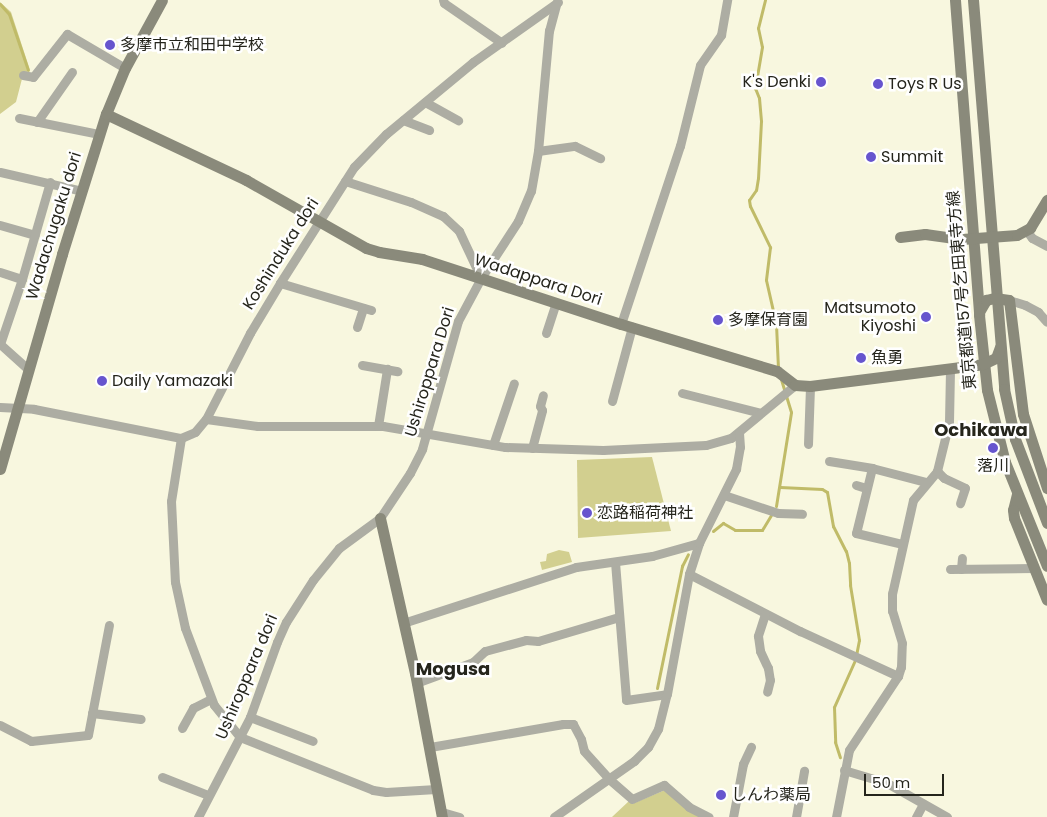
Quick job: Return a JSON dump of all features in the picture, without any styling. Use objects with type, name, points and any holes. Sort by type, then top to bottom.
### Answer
[{"type":"street","name":"Wadachugaku dori","points":[[0,469],[99,134],[125,68],[162,0]]},
{"type":"street","points":[[443,0],[444,3],[502,43]]},
{"type":"street","points":[[612,400],[627,326],[680,146],[700,65],[720,35],[727,0]]},
{"type":"street","name":"東京都道157号乞田東寺方線","points":[[955,0],[983,364],[999,444],[1017,494],[1047,566]]},
{"type":"street","name":"東京都道157号乞田東寺方線","points":[[973,0],[995,298],[1004,389],[1015,439],[1047,523]]},
{"type":"street","name":"Koshinduka dori","points":[[181,438],[195,432],[206,419],[250,333],[280,283],[345,181],[365,154],[473,62],[559,1]]},
{"type":"street","name":"Ushiroppara Dori","points":[[380,518],[410,474],[427,432],[458,321],[481,278],[518,221],[531,191],[538,151],[549,30],[559,1]]},
{"type":"street","points":[[24,75],[33,77],[67,34],[125,68]]},
{"type":"street","points":[[37,122],[72,72]]},
{"type":"street","points":[[425,102],[458,120]]},
{"type":"street","name":"Wadappara Dori","points":[[106,114],[246,180],[318,222],[379,252],[422,259],[627,326],[777,371],[791,385]]},
{"type":"street","points":[[20,118],[99,134]]},
{"type":"street","points":[[403,120],[429,130]]},
{"type":"street","points":[[538,151],[575,146],[600,158]]},
{"type":"street","points":[[0,172],[50,182],[82,191]]},
{"type":"street","points":[[345,181],[411,202],[443,216],[459,231],[481,278]]},
{"type":"street","points":[[28,369],[0,344],[22,279],[50,182]]},
{"type":"street","points":[[1047,200],[1036,220],[1026,230],[1032,238],[1047,246]]},
{"type":"street","points":[[0,225],[35,235]]},
{"type":"street","name":"東京都道157号乞田東寺方線","points":[[991,238],[1017,235],[1026,230]]},
{"type":"street","points":[[900,237],[925,234],[991,238]]},
{"type":"street","points":[[0,272],[22,279]]},
{"type":"street","points":[[280,283],[367,309],[357,327]]},
{"type":"street","points":[[979,315],[986,300],[995,298],[1025,304],[1038,312],[1047,322]]},
{"type":"street","points":[[1009,300],[1022,414],[1047,488]]},
{"type":"street","points":[[546,333],[556,303]]},
{"type":"street","points":[[206,419],[258,426],[278,424],[378,426],[427,432],[493,445],[532,448],[603,450],[706,445],[731,438],[776,401],[791,385],[810,386],[983,364],[996,358],[1000,347]]},
{"type":"street","points":[[362,365],[392,370],[378,426]]},
{"type":"street","points":[[836,817],[849,750],[898,676],[903,654],[902,643],[892,611],[892,594],[913,500],[926,482],[937,472],[948,422],[950,368]]},
{"type":"street","points":[[493,445],[505,396],[514,383]]},
{"type":"street","points":[[808,444],[810,386]]},
{"type":"street","points":[[682,393],[761,413]]},
{"type":"street","points":[[532,448],[542,410],[540,406],[543,394]]},
{"type":"street","points":[[0,407],[17,408],[181,438],[171,501],[174,582],[185,628],[211,699],[240,737],[373,790],[386,792],[436,789]]},
{"type":"street","points":[[554,817],[609,779],[648,747],[658,729],[667,694],[689,574],[699,542],[736,469],[740,447],[739,432]]},
{"type":"street","points":[[829,460],[872,468],[926,482]]},
{"type":"street","points":[[872,468],[856,533],[902,544]]},
{"type":"street","points":[[937,472],[944,478],[966,488],[960,503]]},
{"type":"street","points":[[856,485],[866,488]]},
{"type":"street","points":[[1017,494],[1013,510],[1014,518],[1047,600]]},
{"type":"street","points":[[724,495],[778,513],[802,514]]},
{"type":"street","points":[[380,518],[430,747],[442,815],[459,817]]},
{"type":"street","name":"Ushiroppara dori","points":[[198,817],[250,717],[277,642],[292,613],[313,580],[339,548],[380,518]]},
{"type":"street","points":[[403,623],[576,567],[652,556],[699,542]]},
{"type":"street","points":[[962,558],[962,569]]},
{"type":"street","points":[[615,562],[626,700],[667,694]]},
{"type":"street","points":[[950,569],[1034,568]]},
{"type":"street","points":[[689,574],[765,614],[898,676]]},
{"type":"street","points":[[765,614],[758,636],[760,650],[768,668],[770,680],[767,692]]},
{"type":"street","points":[[416,683],[473,662],[485,651],[526,640],[538,641],[619,617]]},
{"type":"street","points":[[0,725],[31,741],[88,735],[109,625]]},
{"type":"street","points":[[182,728],[193,708],[211,699]]},
{"type":"street","points":[[92,713],[140,719]]},
{"type":"street","points":[[250,717],[313,741]]},
{"type":"street","points":[[430,747],[573,724],[581,739],[584,751],[609,779],[632,799],[664,786],[689,807],[709,817]]},
{"type":"street","points":[[733,817],[743,764],[751,747]]},
{"type":"street","points":[[844,770],[887,783],[947,817]]},
{"type":"street","points":[[796,817],[804,771]]},
{"type":"street","points":[[162,776],[208,795]]},
{"type":"street","points":[[916,817],[923,804]]},
{"type":"shaded area","points":[[0,2],[11,12],[30,70],[23,75],[16,102],[0,114]]},
{"type":"shaded area","points":[[652,457],[671,531],[578,538],[577,460]]},
{"type":"shaded area","points":[[559,550],[569,552],[572,562],[542,570],[540,562],[546,561],[547,554]]},
{"type":"shaded area","points":[[665,790],[701,817],[612,817],[629,801],[632,804]]},
{"type":"waterway","points":[[765,0],[758,28],[762,47],[755,88],[759,98],[761,121],[758,178],[756,190],[749,200],[750,206],[770,247],[766,280],[776,324],[778,368]]},
{"type":"waterway","points":[[0,4],[9,14],[28,70]]},
{"type":"waterway","points":[[776,506],[791,412],[781,379]]},
{"type":"waterway","points":[[780,487],[822,489],[827,492],[833,526],[846,551],[849,563],[850,585],[859,640],[855,660],[834,707],[835,742],[840,757]]},
{"type":"waterway","points":[[713,531],[723,523],[735,530],[762,530],[771,515]]},
{"type":"waterway","points":[[657,688],[682,566],[688,554]]},
{"type":"place","name":"多摩市立和田中学校","points":[[110,45]]},
{"type":"place","name":"K's Denki","points":[[821,82]]},
{"type":"place","name":"Toys R Us","points":[[878,84]]},
{"type":"place","name":"Summit","points":[[871,157]]},
{"type":"place","name":"Matsumoto Kiyoshi","points":[[926,317]]},
{"type":"place","name":"多摩保育園","points":[[718,320]]},
{"type":"place","name":"魚勇","points":[[861,358]]},
{"type":"place","name":"Daily Yamazaki","points":[[102,381]]},
{"type":"place","name":"落川","points":[[993,448]]},
{"type":"place","name":"恋路稲荷神社","points":[[587,513]]},
{"type":"place","name":"しんわ薬局","points":[[721,795]]},
{"type":"district","name":"Ochikawa","points":[[981,430]]},
{"type":"district","name":"Mogusa","points":[[453,669]]}]
